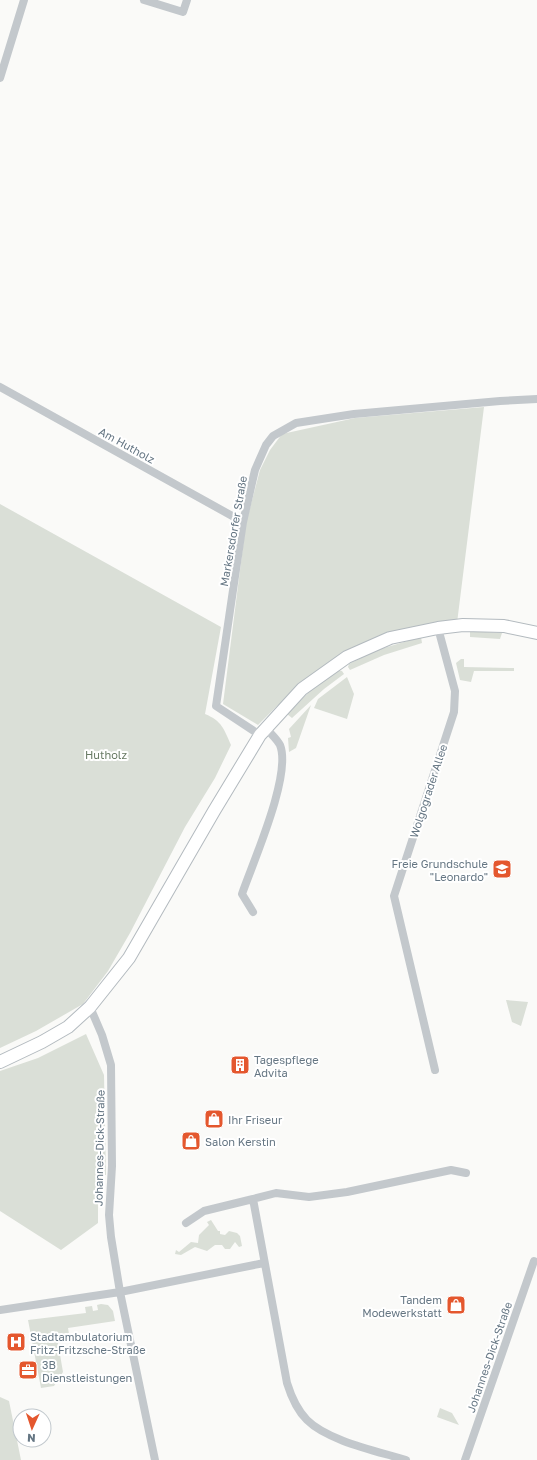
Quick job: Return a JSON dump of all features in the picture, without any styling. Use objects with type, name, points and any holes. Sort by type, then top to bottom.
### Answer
[{"type":"main road","points":[[0,1062],[42,1042],[68,1027],[90,1007],[129,958],[214,811],[263,732],[302,689],[347,657],[390,638],[438,628],[463,625],[504,626],[537,633]]},
{"type":"street","points":[[0,78],[24,0]]},
{"type":"street","points":[[144,0],[183,12],[187,0]]},
{"type":"street","name":"Am Hutholz","points":[[0,387],[243,522]]},
{"type":"street","name":"Markersdorfer Straße","points":[[263,732],[216,706],[243,522],[260,456],[273,436],[296,423],[354,414],[537,399]]},
{"type":"street","name":"Wolgograder Allee","points":[[435,1070],[394,896],[454,712],[455,691],[438,628]]},
{"type":"street","points":[[253,912],[242,894],[274,804],[283,766],[280,745],[263,732]]},
{"type":"street","name":"Johannes-Dick-Straße","points":[[90,1007],[102,1035],[111,1065],[112,1152],[109,1215],[120,1292],[155,1460]]},
{"type":"street","points":[[186,1223],[204,1211],[276,1193],[309,1197],[347,1192],[451,1170],[466,1173]]},
{"type":"street","points":[[252,1199],[287,1383],[298,1409],[307,1420],[332,1436],[406,1460]]},
{"type":"street","name":"Johannes-Dick-Straße","points":[[465,1460],[534,1261]]},
{"type":"street","points":[[0,1310],[120,1292],[264,1263]]},
{"type":"green space","points":[[484,407],[457,623],[436,625],[380,636],[277,706],[258,725],[223,704],[246,523],[260,470],[270,450],[282,434],[355,418]]},
{"type":"green space","name":"Hutholz","points":[[0,504],[221,627],[205,714],[222,726],[231,745],[215,778],[185,827],[130,933],[108,971],[83,1004],[36,1031],[0,1048]]},
{"type":"green space","points":[[470,631],[502,633],[500,639],[470,637]]},
{"type":"green space","points":[[421,637],[422,643],[384,655],[350,670],[348,667],[349,664],[377,650]]},
{"type":"green space","points":[[461,659],[464,659],[464,667],[514,668],[514,671],[474,671],[471,682],[460,680],[456,663]]},
{"type":"green space","points":[[338,670],[342,671],[344,674],[324,689],[292,718],[287,714],[309,692]]},
{"type":"green space","points":[[347,677],[354,694],[347,719],[314,708],[318,699]]},
{"type":"green space","points":[[311,705],[296,748],[289,752],[288,738],[291,737],[289,729]]},
{"type":"green space","points":[[506,1000],[528,1002],[521,1026],[512,1022]]},
{"type":"green space","points":[[86,1034],[104,1075],[106,1175],[98,1175],[98,1223],[61,1250],[0,1211],[0,1071],[38,1058]]},
{"type":"green space","points":[[211,1220],[218,1231],[220,1231],[220,1234],[225,1235],[229,1231],[237,1233],[240,1236],[242,1246],[239,1247],[235,1242],[230,1249],[225,1249],[222,1245],[215,1245],[207,1251],[195,1247],[181,1255],[175,1254],[176,1250],[179,1252],[191,1242],[198,1243],[199,1235],[209,1225],[207,1222]]},
{"type":"green space","points":[[97,1305],[108,1305],[113,1311],[115,1321],[68,1328],[70,1340],[58,1343],[63,1372],[54,1386],[41,1388],[28,1320],[86,1313],[85,1307],[92,1306],[93,1311],[98,1310]]},
{"type":"green space","points":[[0,1397],[9,1401],[12,1416],[12,1448],[19,1448],[21,1460],[0,1460]]},
{"type":"green space","points":[[440,1408],[452,1413],[459,1425],[437,1417]]},
{"type":"place","name":"Freie Grundschule \"Leonardo\"","points":[[502,869]]},
{"type":"place","name":"Tagespflege Advita","points":[[240,1065]]},
{"type":"place","name":"Ihr Friseur","points":[[214,1119]]},
{"type":"place","name":"Salon Kerstin","points":[[191,1141]]},
{"type":"place","name":"Tandem Modewerkstatt","points":[[456,1305]]},
{"type":"place","name":"Stadtambulatorium Fritz-Fritzsche-Straße","points":[[16,1342]]},
{"type":"place","name":"3B Dienstleistungen","points":[[28,1370]]}]
